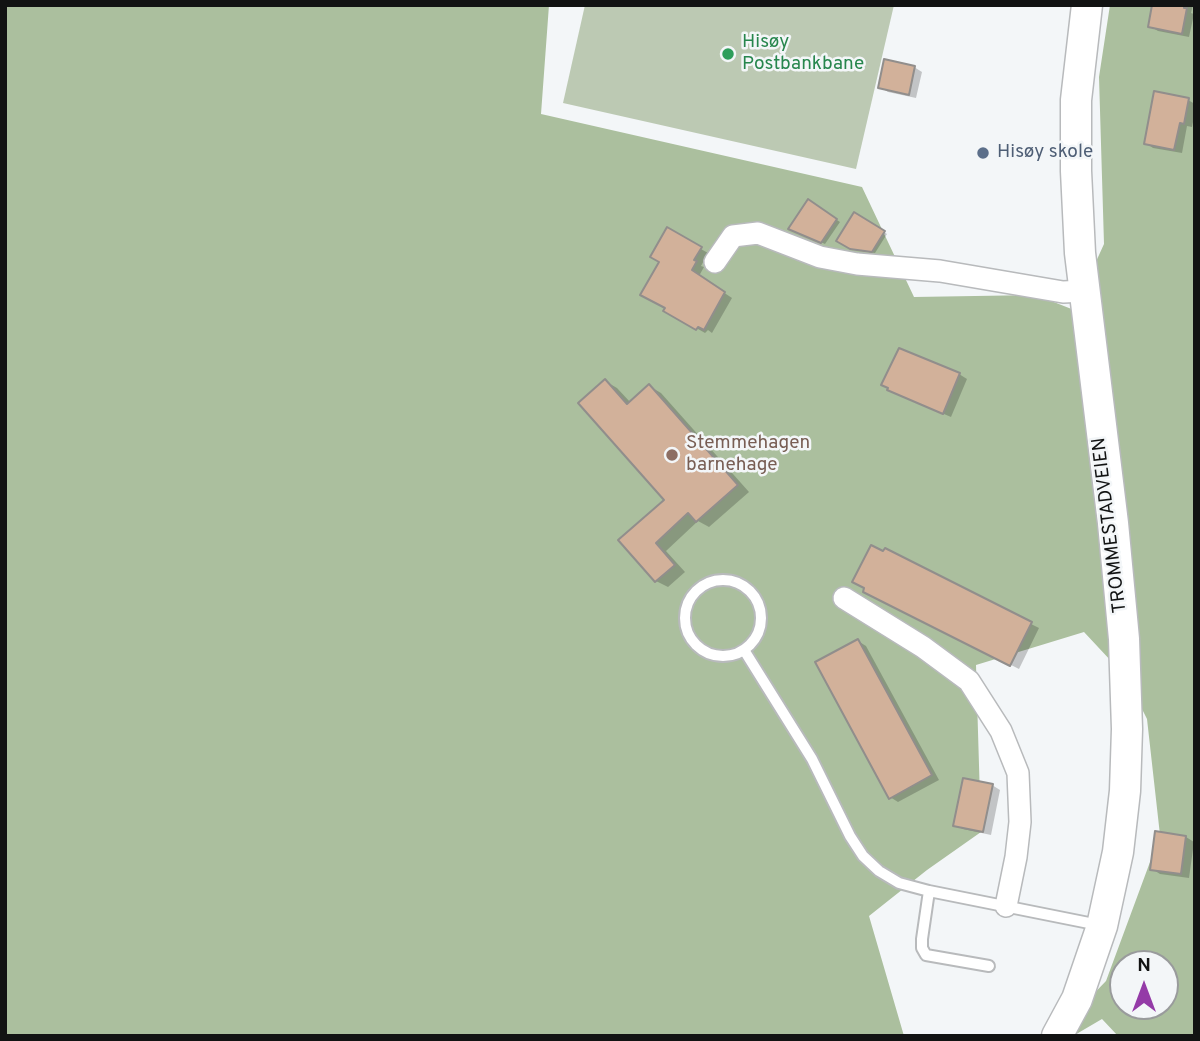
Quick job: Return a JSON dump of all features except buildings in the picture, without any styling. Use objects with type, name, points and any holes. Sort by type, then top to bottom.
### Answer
[{"type":"main road","name":"TROMMESTADVEIEN","points":[[1065,1033],[1101,926],[1118,852],[1125,791],[1127,729],[1124,639],[1113,523],[1080,253],[1076,100],[1087,5]]},
{"type":"street","points":[[715,262],[733,236],[758,233],[820,257],[857,264],[940,271],[1063,292],[1085,292]]},
{"type":"street","points":[[844,598],[923,647],[970,681],[1001,731],[1018,773],[1020,822],[1006,906]]},
{"type":"lane","points":[[730,580],[742,584],[752,593],[761,616],[760,629],[744,650],[721,656],[698,647],[690,638],[685,626],[687,602],[704,584],[730,580]]},
{"type":"lane","points":[[744,650],[812,759],[850,836],[863,856],[879,871],[899,883],[929,891],[1101,926]]},
{"type":"lane","points":[[929,891],[922,939],[922,948],[926,954],[989,966]]},
{"type":"green space","points":[[5,5],[549,5],[541,114],[862,187],[914,297],[1036,295],[1074,310],[1104,244],[1099,77],[1110,5],[1195,5],[1195,1036],[1118,1036],[1102,1019],[1073,1036],[1053,1036],[1106,981],[1109,973],[1109,1020],[1179,1020],[1179,950],[1117,950],[1160,835],[1147,719],[1126,677],[1084,632],[976,665],[981,832],[869,916],[904,1036],[5,1036]]},
{"type":"green space","name":"Hisøy Postbankbane","points":[[585,5],[894,5],[856,169],[563,103]]},
{"type":"place","name":"Hisøy Postbankbane","points":[[728,54]]},
{"type":"place","name":"Hisøy skole","points":[[983,153]]},
{"type":"place","name":"Stemmehagen barnehage","points":[[672,455]]}]
